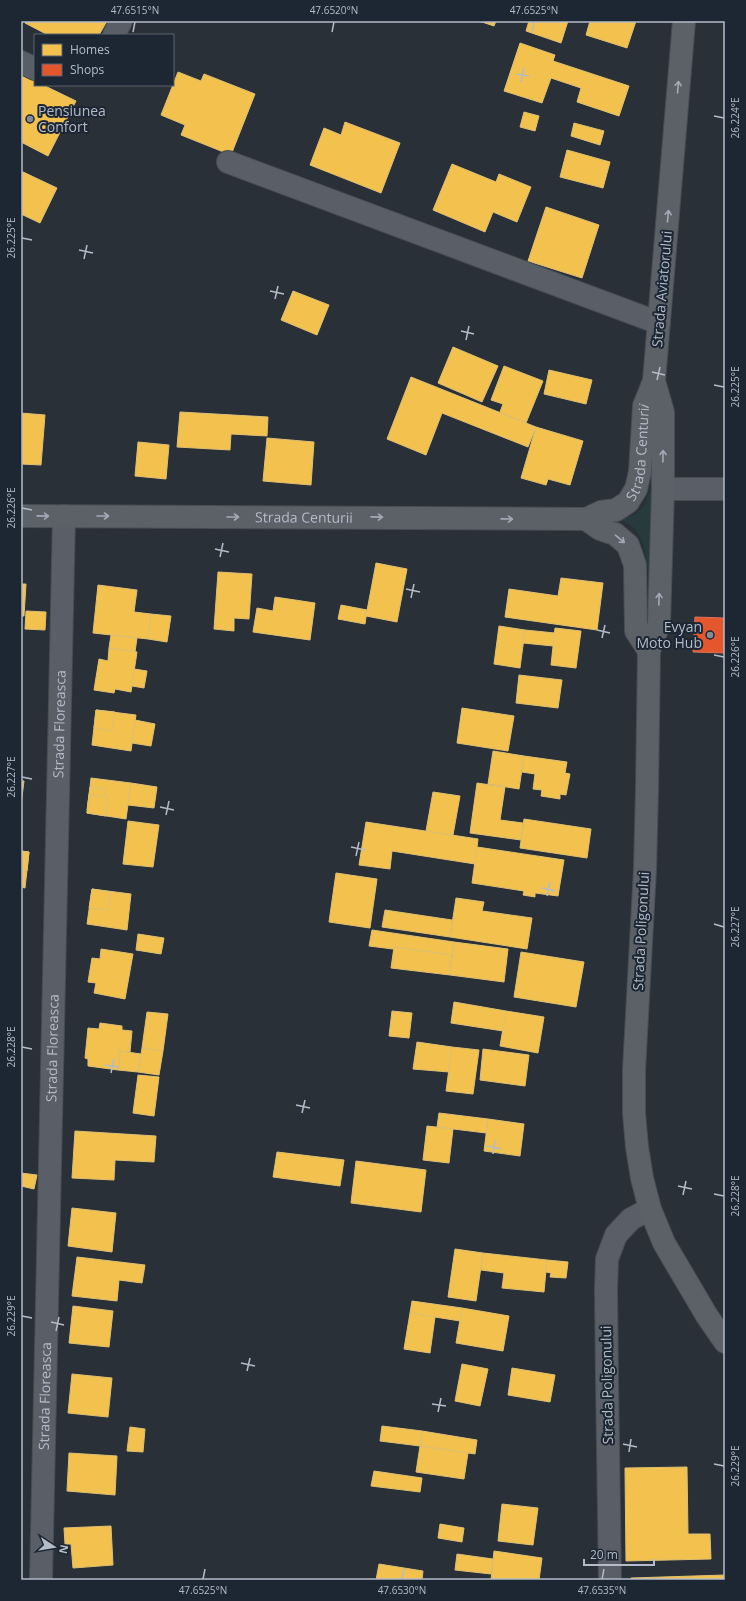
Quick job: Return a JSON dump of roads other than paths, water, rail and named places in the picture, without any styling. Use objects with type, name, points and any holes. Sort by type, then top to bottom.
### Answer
[{"type":"main road","name":"Strada Aviatorului","points":[[649,651],[659,624],[663,489],[664,412],[654,381],[684,21]]},
{"type":"main road","name":"Strada Centurii","points":[[21,516],[586,519],[601,512],[616,510],[628,502],[636,489],[640,472],[644,406],[654,381]]},
{"type":"main road","points":[[586,519],[600,529],[615,534],[628,545],[635,564],[636,631],[649,651]]},
{"type":"main road","name":"Strada Poligonului","points":[[649,651],[645,869],[634,1070],[634,1113],[637,1147],[642,1178],[650,1210],[664,1242],[707,1316],[725,1342]]},
{"type":"street","points":[[114,34],[121,21]]},
{"type":"street","points":[[21,62],[34,68]]},
{"type":"street","points":[[228,162],[659,323]]},
{"type":"street","points":[[663,489],[725,489]]},
{"type":"street","name":"Strada Floreasca","points":[[41,1580],[64,516]]},
{"type":"street","name":"Strada Poligonului","points":[[610,1580],[606,1372],[606,1291],[608,1259],[616,1235],[631,1220],[650,1210]]},
{"type":"place","name":"Pensiunea Confort","points":[[30,119]]},
{"type":"place","name":"Evyan Moto Hub","points":[[710,635]]}]
